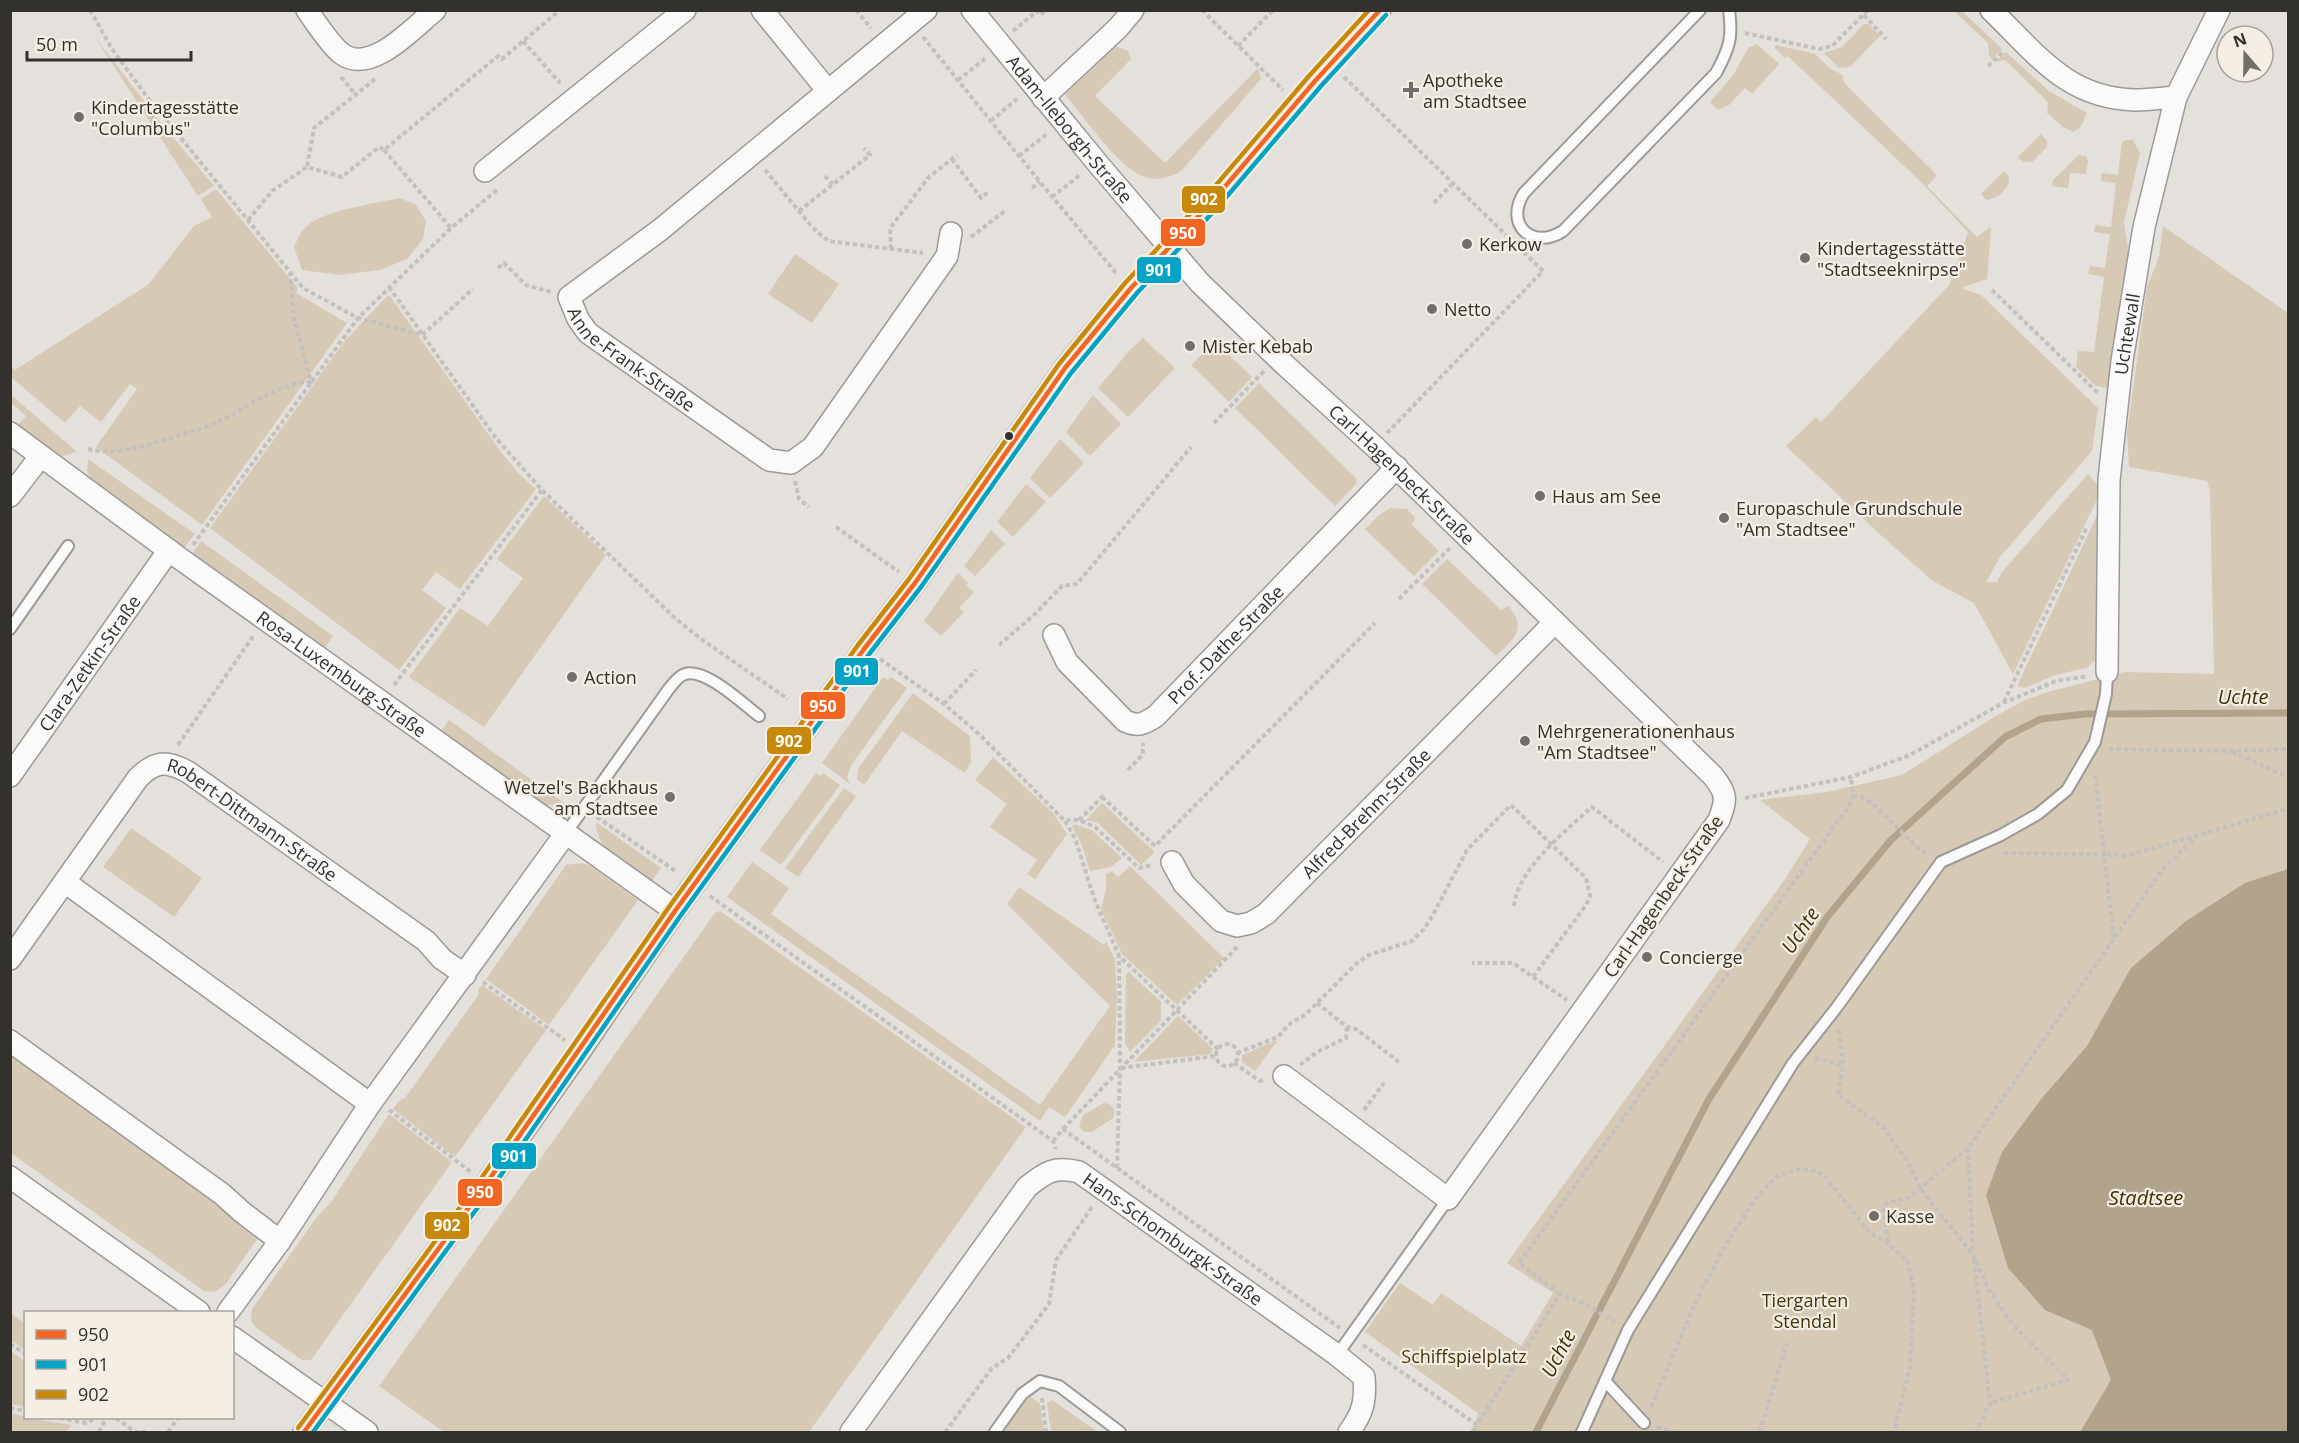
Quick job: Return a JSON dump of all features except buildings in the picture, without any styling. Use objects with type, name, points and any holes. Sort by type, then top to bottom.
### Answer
[{"type":"street","points":[[307,10],[341,53],[354,60],[372,58],[389,48],[435,10]]},
{"type":"street","points":[[485,171],[685,10]]},
{"type":"street","points":[[762,10],[828,91]]},
{"type":"street","name":"Adam-Ileborgh-Straße","points":[[972,10],[1170,248]]},
{"type":"street","points":[[1038,92],[1118,28],[1133,10]]},
{"type":"street","points":[[304,1432],[327,1404],[486,1184],[675,911],[864,649],[915,583],[1065,368],[1131,288],[1211,203],[1330,64],[1380,10]]},
{"type":"street","points":[[1991,10],[2042,62],[2078,88],[2102,96],[2135,100],[2176,97]]},
{"type":"street","name":"Uchtewall","points":[[2107,672],[2109,480],[2122,361],[2144,227],[2176,97],[2219,10]]},
{"type":"street","name":"Anne-Frank-Straße","points":[[791,463],[769,460],[588,333],[578,319],[569,297],[660,230],[919,16]]},
{"type":"street","points":[[791,463],[813,447],[947,256],[951,233]]},
{"type":"street","name":"Carl-Hagenbeck-Straße","points":[[1170,248],[1200,283],[1396,467],[1713,776],[1724,790],[1726,801],[1719,820],[1448,1199]]},
{"type":"street","name":"Rosa-Luxemburg-Straße","points":[[10,434],[675,911]]},
{"type":"street","points":[[10,496],[40,457]]},
{"type":"street","name":"Prof.-Dathe-Straße","points":[[1143,724],[1156,716],[1396,467]]},
{"type":"street","name":"Clara-Zetkin-Straße","points":[[10,776],[176,555]]},
{"type":"street","name":"Alfred-Brehm-Straße","points":[[1251,923],[1266,914],[1555,622]]},
{"type":"street","points":[[1054,635],[1067,662],[1125,721],[1133,725],[1143,724]]},
{"type":"street","name":"Robert-Dittmann-Straße","points":[[10,959],[138,778],[153,766],[166,763],[176,765],[188,772],[416,934],[442,959],[466,973]]},
{"type":"street","points":[[229,1311],[280,1241],[372,1102],[566,833]]},
{"type":"street","points":[[1172,862],[1184,884],[1221,921],[1237,926],[1251,923]]},
{"type":"street","points":[[65,882],[372,1102]]},
{"type":"street","points":[[10,1041],[222,1194],[280,1241]]},
{"type":"street","points":[[1284,1076],[1448,1199]]},
{"type":"street","name":"Hans-Schomburgk-Straße","points":[[851,1432],[1027,1187],[1046,1173],[1063,1168],[1079,1172],[1337,1355],[1364,1377],[1366,1400],[1356,1423],[1349,1432]]},
{"type":"street","points":[[10,1177],[198,1311]]},
{"type":"street","points":[[234,1337],[367,1432]]},
{"type":"lane","points":[[1700,10],[1524,193],[1518,202],[1516,212],[1518,223],[1524,231],[1533,237],[1544,239],[1563,231],[1716,73],[1727,52],[1732,30],[1729,10]]},
{"type":"lane","points":[[10,629],[68,546]]},
{"type":"lane","points":[[1582,1432],[1628,1330],[1799,1055],[1837,1007],[1941,862],[2001,835],[2038,814],[2067,790],[2093,746],[2106,694],[2107,672]]},
{"type":"lane","points":[[566,833],[676,680],[686,674],[711,680],[759,716]]},
{"type":"lane","points":[[1337,1355],[1448,1199]]},
{"type":"lane","points":[[995,1432],[1022,1394],[1040,1381],[1059,1386],[1120,1432]]},
{"type":"lane","points":[[1605,1381],[1644,1423]]},
{"type":"path","points":[[90,10],[112,49],[145,94],[303,288],[358,318],[422,335]]},
{"type":"path","points":[[384,150],[498,56],[502,59],[560,10]]},
{"type":"path","points":[[958,80],[1036,11],[1040,15],[1046,10]]},
{"type":"path","points":[[1202,10],[1297,103]]},
{"type":"path","points":[[1238,46],[1273,10]]},
{"type":"path","points":[[1732,30],[1819,49],[1832,46],[1868,10]]},
{"type":"path","points":[[1864,15],[1886,39]]},
{"type":"path","points":[[919,16],[958,80],[1052,197],[1131,288]]},
{"type":"path","points":[[523,41],[574,99]]},
{"type":"path","points":[[248,220],[272,192],[307,166],[314,128],[376,78],[372,58]]},
{"type":"path","points":[[1330,64],[1543,271],[1374,446]]},
{"type":"path","points":[[991,121],[1038,92]]},
{"type":"path","points":[[1019,156],[1063,122]]},
{"type":"path","points":[[307,166],[342,177],[380,147],[451,228]]},
{"type":"path","points":[[799,211],[870,155],[864,148]]},
{"type":"path","points":[[752,153],[812,227],[828,241],[947,256],[1006,210]]},
{"type":"path","points":[[891,249],[890,228],[929,177],[957,155]]},
{"type":"path","points":[[952,159],[981,198],[988,192]]},
{"type":"path","points":[[1052,197],[1097,162]]},
{"type":"path","points":[[176,555],[358,318],[451,228],[501,188],[485,171]]},
{"type":"path","points":[[825,176],[832,185]]},
{"type":"path","points":[[1032,188],[1040,182]]},
{"type":"path","points":[[1434,203],[1453,183]]},
{"type":"path","points":[[498,268],[504,263],[526,285],[569,297]]},
{"type":"path","points":[[290,272],[294,319],[311,382]]},
{"type":"path","points":[[389,287],[495,437],[542,490],[676,619],[788,699]]},
{"type":"path","points":[[422,335],[473,289]]},
{"type":"path","points":[[1992,290],[2116,411]]},
{"type":"path","points":[[1214,423],[1277,357]]},
{"type":"path","points":[[88,449],[103,452],[144,447],[201,431],[279,389],[299,382],[311,382]]},
{"type":"path","points":[[999,645],[1034,615],[1062,586],[1077,584],[1191,447]]},
{"type":"path","points":[[791,463],[799,500],[809,507]]},
{"type":"path","points":[[381,701],[542,490]]},
{"type":"path","points":[[2003,703],[2089,523]]},
{"type":"path","points":[[836,527],[915,583]]},
{"type":"path","points":[[1398,599],[1464,533]]},
{"type":"path","points":[[166,763],[265,619]]},
{"type":"path","points":[[1079,820],[1103,795],[1155,846],[1375,623]]},
{"type":"path","points":[[864,649],[944,704],[979,734],[1064,820],[1075,838],[1094,898],[1119,956],[1120,1069],[1117,1168],[1056,1260],[1049,1304],[1008,1359],[992,1368],[945,1432]]},
{"type":"path","points":[[944,704],[976,670]]},
{"type":"path","points":[[1726,801],[1851,777],[1910,755],[2003,703],[2056,681],[2107,672]]},
{"type":"path","points":[[1128,770],[1143,754],[1143,724]]},
{"type":"path","points":[[2114,939],[2093,746],[2229,751],[2289,749]]},
{"type":"path","points":[[2229,751],[2289,777]]},
{"type":"path","points":[[1628,1330],[1583,1304],[1560,1294],[1519,1263],[1848,807],[1853,796],[1851,777]]},
{"type":"path","points":[[1853,796],[1864,798],[1887,816],[1918,848]]},
{"type":"path","points":[[1237,1053],[1278,1037],[1288,1024],[1306,1014],[1357,963],[1369,955],[1412,941],[1433,915],[1467,850],[1511,805],[1586,878],[1590,896],[1586,905],[1533,977]]},
{"type":"path","points":[[1514,906],[1515,893],[1551,844],[1592,807],[1680,874]]},
{"type":"path","points":[[584,808],[1053,1141],[1063,1168]]},
{"type":"path","points":[[1998,852],[2126,855],[2289,809]]},
{"type":"path","points":[[1064,820],[1079,820],[1095,827],[1139,868],[1172,862]]},
{"type":"path","points":[[1888,1243],[1884,1212],[1887,1203],[1910,1197],[1968,1148],[2161,871],[2199,834]]},
{"type":"path","points":[[1053,1141],[1236,949],[1251,923]]},
{"type":"path","points":[[1119,956],[1218,1049]]},
{"type":"path","points":[[1472,963],[1513,963],[1582,1011]]},
{"type":"path","points":[[466,973],[580,1051]]},
{"type":"path","points":[[1317,1003],[1347,1027],[1356,1029],[1399,1062]]},
{"type":"path","points":[[1837,1007],[1843,1065],[1838,1095],[1884,1128],[1908,1162],[1921,1189],[1973,1255],[1989,1290],[2013,1325],[2068,1380],[1990,1403]]},
{"type":"path","points":[[1218,1049],[1216,1056],[1219,1062],[1223,1065],[1234,1063],[1260,1081],[1284,1076],[1317,1052],[1346,1038],[1347,1027]]},
{"type":"path","points":[[1218,1049],[1229,1045],[1234,1047],[1237,1053],[1234,1063]]},
{"type":"path","points":[[1799,1055],[1843,1065]]},
{"type":"path","points":[[1120,1069],[1216,1056]]},
{"type":"path","points":[[1352,1128],[1384,1083]]},
{"type":"path","points":[[372,1102],[486,1184]]},
{"type":"path","points":[[1064,1129],[1476,1425]]},
{"type":"path","points":[[1968,1148],[1973,1255],[1990,1403],[1976,1432]]},
{"type":"path","points":[[1644,1423],[1695,1302],[1756,1198],[1776,1177],[1795,1170],[1809,1169],[1823,1174],[1870,1233],[1888,1243],[1908,1262],[1914,1289],[1910,1367],[1894,1432]]},
{"type":"path","points":[[1473,1432],[1560,1294]]},
{"type":"path","points":[[1760,1432],[1786,1343]]},
{"type":"path","points":[[10,1344],[24,1353]]},
{"type":"path","points":[[1040,1381],[1046,1432]]},
{"type":"path","points":[[65,1419],[86,1423],[95,1419]]},
{"type":"path","points":[[117,1419],[135,1432],[148,1432]]},
{"type":"path","points":[[168,1432],[177,1419]]},
{"type":"green space","points":[[1954,11],[1962,11],[2002,49],[1992,59],[1989,56],[1988,43]]},
{"type":"green space","points":[[1864,24],[1868,24],[1880,36],[1850,67],[1839,68],[1824,53],[1842,47]]},
{"type":"green space","points":[[95,37],[156,117],[214,186],[198,196]]},
{"type":"green space","points":[[1757,44],[1779,64],[1752,94],[1745,88],[1729,105],[1718,110],[1710,102],[1734,74],[1748,48]]},
{"type":"green space","points":[[1776,45],[1815,54],[1831,69],[1843,75],[1843,80],[1848,87],[1937,175],[1927,186],[1977,237],[1990,227],[1987,279],[1961,288],[1981,295],[2098,408],[2092,451],[2000,557],[1986,582],[1997,582],[2002,572],[2088,474],[2102,489],[2013,674],[1974,603],[1933,581],[1786,446],[1816,417],[1821,422],[1950,284],[1968,232],[1919,180],[1788,56],[1785,58],[1774,47]]},
{"type":"green space","points":[[1116,46],[1128,51],[1131,59],[1095,96],[1165,163],[1258,68],[1261,79],[1182,170],[1172,176],[1149,178],[1138,174],[1119,159],[1065,94]]},
{"type":"green space","points":[[2006,52],[2049,91],[2087,113],[2080,128],[2073,132],[2063,127],[2047,113],[2048,102],[2005,60],[1995,62]]},
{"type":"green space","points":[[2041,134],[2047,141],[2047,147],[2032,162],[2023,162],[2018,157]]},
{"type":"green space","points":[[2133,140],[2140,153],[2124,222],[2129,255],[2111,382],[2108,388],[2096,386],[2076,367],[2078,351],[2094,352],[2104,277],[2088,274],[2090,266],[2105,268],[2110,234],[2094,232],[2095,225],[2111,227],[2116,183],[2101,181],[2102,173],[2118,175],[2122,142]]},
{"type":"green space","points":[[2079,155],[2086,156],[2088,160],[2086,174],[2070,173],[2068,188],[2052,186],[2053,180]]},
{"type":"green space","points":[[2004,171],[2009,177],[2007,186],[1998,195],[1986,200],[1981,194]]},
{"type":"green space","points":[[216,189],[298,288],[296,293],[347,323],[202,525],[96,447],[137,389],[130,384],[101,422],[80,406],[65,423],[11,377],[10,365],[15,370],[149,284],[194,226],[212,217],[201,199]]},
{"type":"green space","points":[[400,198],[416,205],[426,221],[423,239],[407,259],[380,270],[340,275],[302,270],[294,247],[309,224],[340,211]]},
{"type":"green space","points":[[2163,226],[2288,313],[2288,1432],[1470,1432],[1479,1414],[1365,1332],[1400,1283],[1433,1305],[1441,1293],[1521,1346],[1553,1293],[1507,1263],[1785,879],[1810,839],[1760,800],[1827,792],[1902,775],[1994,717],[2025,700],[2048,692],[2125,672],[2214,674],[2210,491],[2207,481],[2129,467],[2127,433],[2147,287],[2159,257]]},
{"type":"green space","points":[[795,254],[839,284],[812,323],[768,294]]},
{"type":"green space","points":[[387,296],[390,296],[501,452],[519,474],[536,489],[460,589],[436,572],[422,590],[446,608],[399,670],[210,528],[344,342]]},
{"type":"green space","points":[[1143,338],[1175,368],[1128,417],[1098,388]]},
{"type":"green space","points":[[1216,342],[1252,377],[1229,402],[1191,365]]},
{"type":"green space","points":[[1259,383],[1357,479],[1356,484],[1335,506],[1235,408]]},
{"type":"green space","points":[[10,394],[77,452],[58,457],[16,427],[26,416],[11,403]]},
{"type":"green space","points":[[1093,395],[1121,424],[1090,456],[1066,432]]},
{"type":"green space","points":[[1060,439],[1084,463],[1050,498],[1030,478]]},
{"type":"green space","points":[[88,459],[195,534],[183,549],[94,485],[87,471]]},
{"type":"green space","points":[[1026,484],[1046,502],[1013,537],[997,522]]},
{"type":"green space","points":[[544,496],[606,555],[484,727],[409,677],[460,608],[488,626],[523,578],[497,559]]},
{"type":"green space","points":[[1390,508],[1407,509],[1415,518],[1412,525],[1439,551],[1414,576],[1365,529]]},
{"type":"green space","points":[[2100,509],[2097,659],[2086,668],[2055,675],[2024,688],[2017,686]]},
{"type":"green space","points":[[991,530],[1005,544],[975,576],[964,566]]},
{"type":"green space","points":[[201,541],[333,636],[324,649],[192,554]]},
{"type":"green space","points":[[1447,559],[1501,610],[1508,606],[1514,614],[1518,627],[1516,633],[1496,656],[1422,584]]},
{"type":"green space","points":[[958,573],[974,592],[959,608],[964,612],[941,636],[924,621]]},
{"type":"green space","points":[[883,677],[888,680],[891,677],[907,688],[852,764],[847,777],[850,784],[822,763]]},
{"type":"green space","points":[[913,693],[970,736],[971,762],[965,773],[902,731],[864,785],[857,779],[858,769]]},
{"type":"green space","points":[[449,720],[565,804],[544,805],[440,733]]},
{"type":"green space","points":[[993,757],[1053,813],[1067,834],[1035,879],[1027,874],[1037,860],[990,827],[1007,804],[975,780]]},
{"type":"green space","points":[[816,773],[820,776],[823,773],[840,785],[781,865],[760,850]]},
{"type":"green space","points":[[844,788],[856,796],[798,877],[785,868]]},
{"type":"green space","points":[[1102,803],[1155,852],[1141,865],[1098,823],[1086,820]]},
{"type":"green space","points":[[596,822],[661,868],[652,881],[615,858],[597,833]]},
{"type":"green space","points":[[1075,824],[1093,831],[1122,858],[1111,867],[1090,871],[1081,843],[1072,826]]},
{"type":"green space","points":[[131,828],[202,878],[174,917],[103,867]]},
{"type":"green space","points":[[752,862],[789,888],[771,914],[1040,1105],[1110,1006],[1007,904],[1019,887],[1104,945],[1106,941],[1115,959],[1117,997],[1115,1045],[1065,1117],[1049,1107],[1040,1121],[727,897]]},
{"type":"green space","points":[[582,863],[590,866],[638,900],[549,1025],[486,979],[566,865]]},
{"type":"green space","points":[[1130,866],[1224,958],[1177,1005],[1122,954],[1101,909],[1106,890],[1106,874],[1112,871],[1118,877]]},
{"type":"green space","points":[[720,911],[1026,1127],[809,1432],[444,1432],[379,1386],[715,913]]},
{"type":"green space","points":[[1129,972],[1161,1002],[1161,1021],[1130,1052],[1125,1043],[1126,974]]},
{"type":"green space","points":[[482,985],[546,1030],[455,1157],[393,1109],[401,1099],[405,1098],[479,994],[478,990]]},
{"type":"green space","points":[[1178,1016],[1213,1049],[1211,1054],[1134,1062]]},
{"type":"green space","points":[[1278,1040],[1255,1071],[1242,1062],[1242,1055]]},
{"type":"green space","points":[[11,1054],[238,1217],[257,1234],[258,1238],[225,1285],[214,1292],[204,1291],[11,1153]]},
{"type":"green space","points":[[1104,1103],[1113,1108],[1113,1118],[1092,1132],[1084,1132],[1079,1126],[1083,1115]]},
{"type":"green space","points":[[389,1114],[452,1162],[311,1360],[302,1360],[256,1328],[251,1321],[252,1309],[316,1218],[331,1202]]},
{"type":"green space","points":[[11,1313],[24,1323],[24,1349],[11,1340]]},
{"type":"green space","points":[[11,1351],[24,1361],[24,1407],[11,1404]]},
{"type":"green space","points":[[1031,1397],[1040,1404],[1044,1432],[1003,1432],[1025,1400]]},
{"type":"green space","points":[[1052,1400],[1098,1432],[1051,1432],[1047,1403]]},
{"type":"green space","points":[[10,1413],[24,1416],[24,1419],[72,1425],[66,1432],[11,1432]]},
{"type":"water","name":"Stadtsee","points":[[2288,869],[2288,1432],[2080,1432],[2111,1380],[2092,1330],[2045,1310],[2008,1268],[1986,1195],[2002,1152],[2042,1098],[2087,1046],[2131,968],[2186,921],[2245,883]]},
{"type":"waterway","name":"Uchte","points":[[1536,1432],[1709,1099],[1828,916],[1891,840],[2005,737],[2041,719],[2085,714],[2288,713]]},
{"type":"transit line","name":"902","points":[[298,1428],[480,1180],[669,907],[858,645],[909,579],[1059,364],[1125,283],[1205,198],[1309,76],[1369,10]]},
{"type":"transit line","name":"950","points":[[304,1432],[486,1184],[675,911],[864,649],[915,583],[1065,368],[1131,288],[1211,203],[1315,81],[1380,10]]},
{"type":"transit line","name":"901","points":[[313,1432],[492,1188],[681,915],[870,653],[921,587],[1071,373],[1137,293],[1217,208],[1321,86],[1386,15]]},
{"type":"place","name":"Apotheke am Stadtsee","points":[[1411,90]]},
{"type":"place","name":"Kindertagesstätte \"Columbus\"","points":[[79,117]]},
{"type":"place","name":"Kerkow","points":[[1467,244]]},
{"type":"place","name":"Kindertagesstätte \"Stadtseeknirpse\"","points":[[1805,258]]},
{"type":"place","name":"Netto","points":[[1432,309]]},
{"type":"place","name":"Mister Kebab","points":[[1190,346]]},
{"type":"place","name":"Haus am See","points":[[1540,496]]},
{"type":"place","name":"Europaschule Grundschule \"Am Stadtsee\"","points":[[1724,518]]},
{"type":"place","name":"Action","points":[[572,677]]},
{"type":"place","name":"Mehrgenerationenhaus \"Am Stadtsee\"","points":[[1525,741]]},
{"type":"place","name":"Wetzel's Backhaus am Stadtsee","points":[[670,797]]},
{"type":"place","name":"Concierge","points":[[1647,957]]},
{"type":"place","name":"Kasse","points":[[1874,1216]]},
{"type":"park label","name":"Tiergarten Stendal","points":[[1805,1310]]},
{"type":"park label","name":"Schiffspielplatz","points":[[1464,1356]]}]
